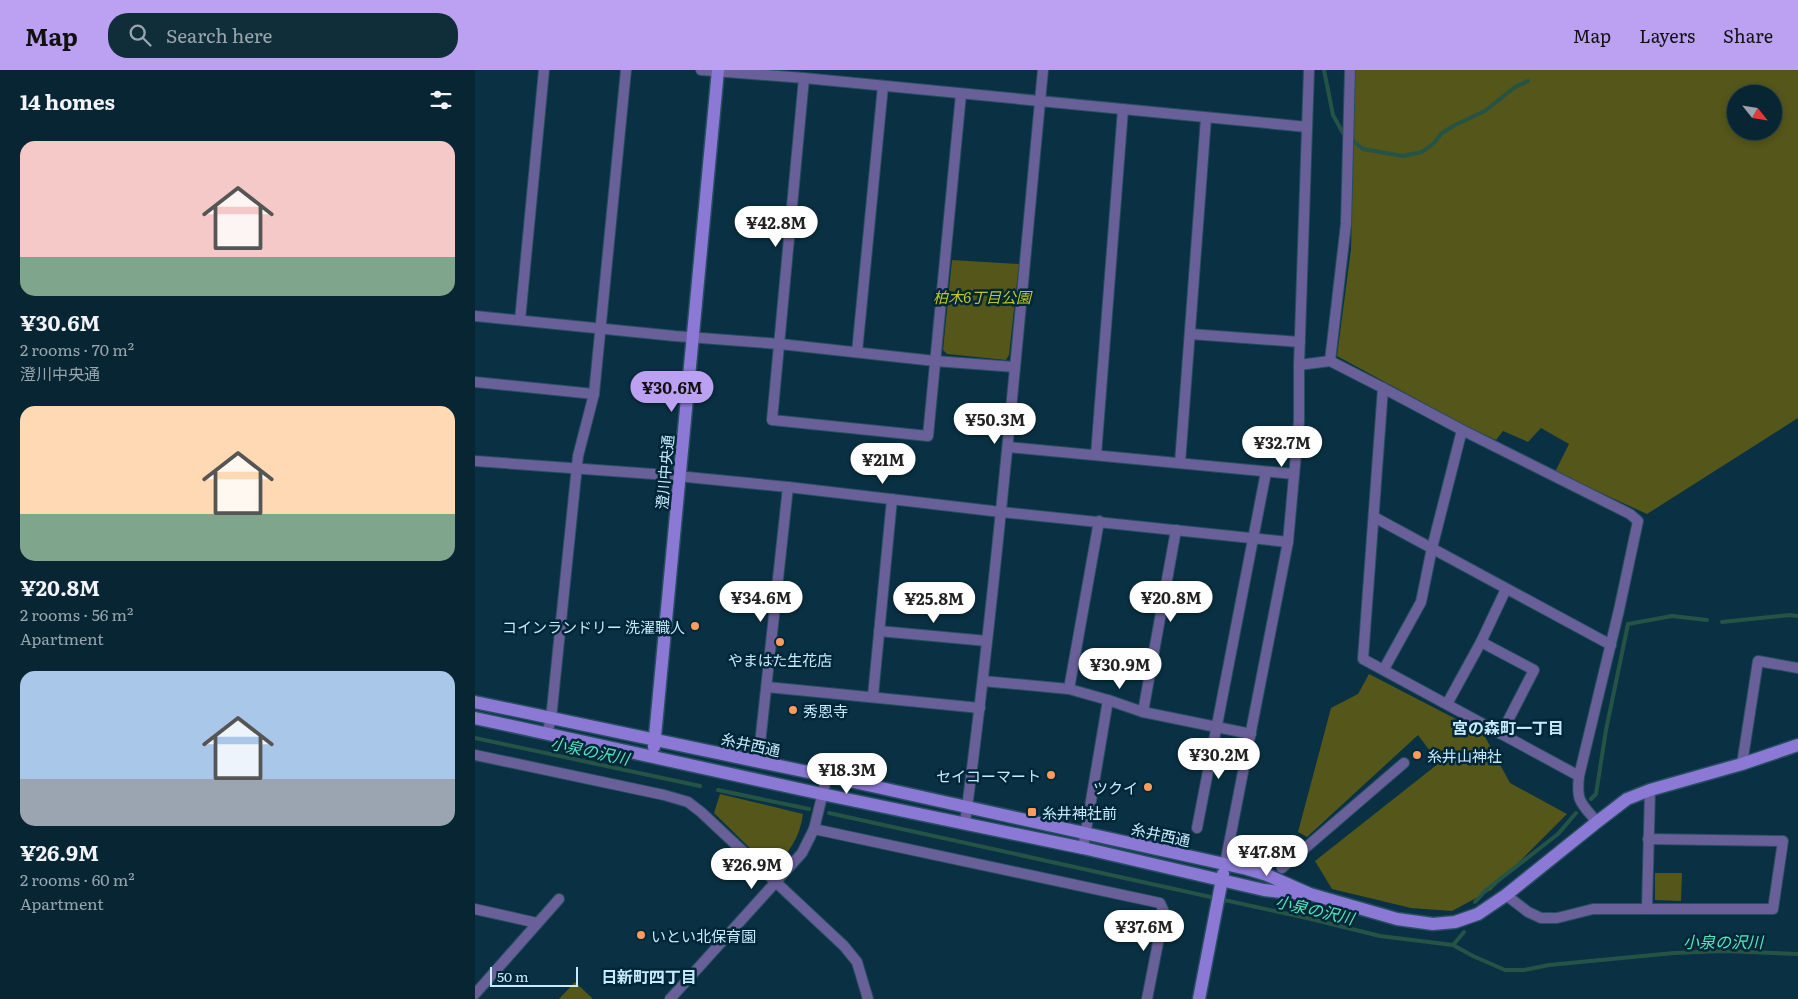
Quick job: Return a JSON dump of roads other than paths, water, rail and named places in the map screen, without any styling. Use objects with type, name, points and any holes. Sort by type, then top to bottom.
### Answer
[{"type":"street","points":[[520,320],[544,70]]},
{"type":"street","points":[[547,734],[551,718],[577,469],[594,394],[626,70]]},
{"type":"street","points":[[701,70],[804,78],[1206,118],[1307,126]]},
{"type":"street","points":[[965,823],[980,708],[1001,512],[1043,70]]},
{"type":"street","points":[[1199,999],[1288,542],[1299,421],[1299,365],[1309,70]]},
{"type":"street","points":[[1330,361],[1346,224],[1350,70]]},
{"type":"street","name":"澄川中央通","points":[[653,758],[717,71]]},
{"type":"street","points":[[804,78],[773,420],[928,436],[961,94]]},
{"type":"street","points":[[857,352],[883,86]]},
{"type":"street","points":[[1096,455],[1123,109]]},
{"type":"street","points":[[1180,463],[1206,118]]},
{"type":"street","points":[[475,316],[692,338],[780,344],[935,361],[1015,366]]},
{"type":"street","points":[[1190,334],[1300,342]]},
{"type":"street","points":[[1299,365],[1330,361],[1630,514],[1638,522],[1611,645],[1579,776],[1578,799],[1597,822]]},
{"type":"street","points":[[475,382],[594,394]]},
{"type":"street","points":[[1383,388],[1363,659],[1579,776]]},
{"type":"street","points":[[1384,669],[1421,602],[1432,548],[1462,430]]},
{"type":"street","points":[[1007,447],[1295,474]]},
{"type":"street","points":[[475,461],[680,476],[1288,542]]},
{"type":"street","points":[[1197,828],[1266,472]]},
{"type":"street","points":[[758,762],[788,487]]},
{"type":"street","points":[[873,696],[892,499]]},
{"type":"street","points":[[1374,517],[1611,645]]},
{"type":"street","points":[[1069,689],[1099,521]]},
{"type":"street","points":[[1143,712],[1176,530]]},
{"type":"street","points":[[1447,704],[1481,642],[1506,589]]},
{"type":"street","points":[[879,631],[987,641]]},
{"type":"street","points":[[1481,642],[1533,670],[1501,734]]},
{"type":"street","points":[[1742,764],[1758,661],[1798,668]]},
{"type":"street","points":[[983,680],[1069,689],[1143,712],[1251,734]]},
{"type":"street","points":[[767,687],[980,708]]},
{"type":"street","points":[[1083,848],[1108,700]]},
{"type":"street","name":"糸井西通","points":[[475,702],[827,776],[1247,869],[1267,875],[1310,894]]},
{"type":"street","name":"糸井西通","points":[[475,718],[653,758],[1083,848],[1220,886],[1310,894]]},
{"type":"street","points":[[1310,894],[1397,919],[1433,924],[1455,922],[1478,914],[1506,896],[1627,799],[1650,790],[1742,764],[1798,745]]},
{"type":"street","points":[[475,754],[664,795],[688,802],[844,946],[857,962],[868,999]]},
{"type":"street","points":[[1282,868],[1404,763]]},
{"type":"street","points":[[669,999],[777,883],[802,853],[813,829],[827,776]]},
{"type":"street","points":[[1647,908],[1650,790]]},
{"type":"street","points":[[813,829],[1160,903],[1164,912],[1147,999]]},
{"type":"street","points":[[1506,896],[1528,912],[1541,918],[1557,918],[1593,909],[1773,909],[1783,841],[1648,839]]},
{"type":"street","points":[[475,994],[559,899]]},
{"type":"street","points":[[475,909],[537,923]]},
{"type":"waterway","points":[[1324,70],[1333,115],[1343,133],[1363,149],[1403,156],[1422,152],[1434,143],[1442,133],[1485,111],[1515,87],[1528,81]]},
{"type":"waterway","points":[[1722,622],[1790,615],[1798,616]]},
{"type":"waterway","points":[[1591,799],[1596,794],[1606,730],[1628,624],[1672,616],[1707,620]]},
{"type":"waterway","name":"小泉の沢川","points":[[475,738],[700,786]]},
{"type":"waterway","name":"小泉の沢川","points":[[718,790],[809,809]]},
{"type":"waterway","name":"小泉の沢川","points":[[829,813],[1311,919],[1380,936],[1453,945],[1505,970],[1524,970],[1549,965],[1674,953],[1724,951],[1798,954]]},
{"type":"waterway","points":[[1475,902],[1486,890],[1558,834],[1576,813]]},
{"type":"waterway","points":[[1453,945],[1464,932]]},
{"type":"place","name":"コインランドリー 洗濯職人","points":[[695,626]]},
{"type":"place","name":"やまはた生花店","points":[[780,642]]},
{"type":"place","name":"秀恩寺","points":[[793,710]]},
{"type":"place","name":"糸井山神社","points":[[1417,755]]},
{"type":"place","name":"セイコーマート","points":[[1051,775]]},
{"type":"place","name":"ツクイ","points":[[1148,787]]},
{"type":"place","name":"糸井神社前","points":[[1032,812]]},
{"type":"place","name":"いとい北保育園","points":[[641,935]]},
{"type":"district","name":"宮の森町一丁目","points":[[1508,727]]},
{"type":"district","name":"日新町四丁目","points":[[649,976]]},
{"type":"park label","name":"柏木6丁目公園","points":[[982,296]]}]
